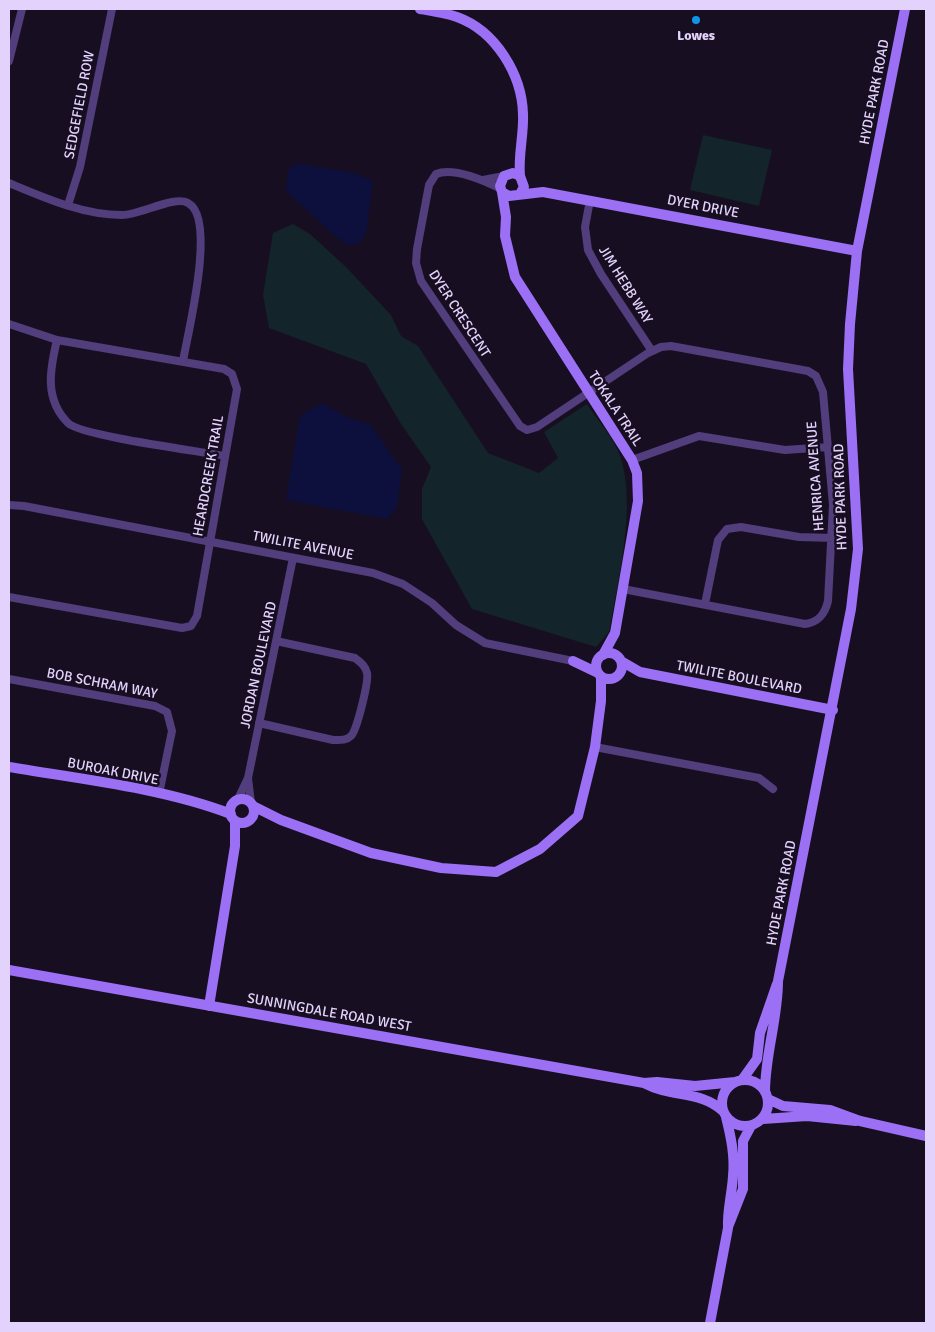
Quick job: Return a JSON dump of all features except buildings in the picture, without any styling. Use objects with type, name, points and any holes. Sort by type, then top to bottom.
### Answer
[{"type":"main road","points":[[420,9],[458,18],[478,28],[505,58],[515,76],[521,95],[523,116],[519,149],[524,187],[518,195],[509,196],[502,191],[500,182],[507,174],[519,149]]},
{"type":"main road","name":"HYDE PARK ROAD","points":[[767,1095],[766,1068],[778,1000],[778,981],[833,710],[851,608],[858,550],[848,369],[850,324],[858,251],[905,9]]},
{"type":"main road","points":[[507,174],[522,178]]},
{"type":"main road","name":"DYER DRIVE","points":[[522,178],[543,192]]},
{"type":"main road","name":"TOKALA TRAIL","points":[[502,191],[506,217],[505,236],[515,277],[632,460],[636,472],[638,501],[615,633],[601,656]]},
{"type":"main road","name":"DYER DRIVE","points":[[518,195],[543,192],[858,251]]},
{"type":"main road","name":"TOKALA TRAIL","points":[[506,217],[518,195]]},
{"type":"main road","name":"TOKALA TRAIL","points":[[615,633],[620,659]]},
{"type":"main road","points":[[209,1006],[235,846],[234,810],[244,800],[280,820],[371,853],[441,868],[496,872],[540,849],[578,816],[595,747],[601,700],[600,675],[596,665],[601,656],[611,653],[620,659],[622,670],[601,700]]},
{"type":"main road","name":"TWILITE AVENUE","points":[[573,661],[601,656]]},
{"type":"main road","name":"TWILITE BOULEVARD","points":[[620,659],[640,672],[833,710]]},
{"type":"main road","name":"TWILITE AVENUE","points":[[573,661],[600,675]]},
{"type":"main road","name":"TWILITE BOULEVARD","points":[[615,678],[640,672]]},
{"type":"main road","points":[[600,675],[615,678]]},
{"type":"main road","name":"BUROAK DRIVE","points":[[9,767],[159,794],[211,807],[234,810]]},
{"type":"main road","points":[[235,846],[254,814],[252,805]]},
{"type":"main road","points":[[234,810],[249,821],[280,820]]},
{"type":"main road","name":"SUNNINGDALE ROAD WEST","points":[[9,970],[644,1083],[668,1093],[706,1098],[725,1114]]},
{"type":"main road","name":"HYDE PARK ROAD","points":[[739,1081],[757,1059],[760,1033],[771,995],[778,981]]},
{"type":"main road","points":[[728,1228],[733,1168],[723,1097],[730,1086],[739,1081],[755,1082],[767,1095],[783,1106],[830,1110],[860,1121],[926,1136]]},
{"type":"main road","name":"SUNNINGDALE ROAD WEST","points":[[644,1083],[657,1082],[695,1086],[739,1081]]},
{"type":"main road","points":[[763,1118],[768,1106],[767,1095]]},
{"type":"main road","points":[[725,1114],[738,1126],[751,1126]]},
{"type":"main road","points":[[710,1323],[728,1228],[743,1189],[743,1141],[751,1126],[763,1118],[807,1116],[841,1122],[860,1121]]},
{"type":"street","points":[[9,61],[22,9]]},
{"type":"street","name":"SEDGEFIELD ROW","points":[[68,205],[80,167],[112,9]]},
{"type":"street","name":"DYER CRESCENT","points":[[502,191],[483,180],[448,172],[436,174],[430,182],[417,249],[416,262],[421,281],[520,426],[533,429],[589,394]]},
{"type":"street","name":"DYER CRESCENT","points":[[483,180],[507,174]]},
{"type":"street","points":[[9,183],[89,212],[124,215],[144,212],[175,201],[184,201],[194,207],[200,222],[202,252],[183,361]]},
{"type":"street","name":"JIM HEBB WAY","points":[[590,200],[586,227],[588,250],[601,274],[652,351]]},
{"type":"street","name":"HEARDCREEK TRAIL","points":[[9,324],[56,340],[224,369],[232,374],[236,382],[211,542],[195,622],[187,628],[9,597]]},
{"type":"street","points":[[56,340],[49,384],[61,414],[72,427],[225,456]]},
{"type":"street","name":"HENRICA AVENUE","points":[[589,394],[652,351],[671,346],[808,370],[816,376],[822,392],[828,447],[833,538],[828,601],[823,616],[818,620],[805,624],[623,589]]},
{"type":"street","points":[[632,460],[699,436],[785,450],[828,447]]},
{"type":"street","name":"TWILITE AVENUE","points":[[9,505],[24,506],[374,573],[403,584],[432,603],[456,625],[485,643],[573,661]]},
{"type":"street","points":[[705,604],[718,540],[727,529],[741,527],[799,537],[833,538]]},
{"type":"street","name":"JORDAN BOULEVARD","points":[[234,810],[248,778],[293,558]]},
{"type":"street","points":[[259,724],[332,740],[343,740],[350,736],[356,728],[368,675],[364,664],[355,658],[276,641]]},
{"type":"street","name":"BOB SCHRAM WAY","points":[[9,679],[156,706],[167,712],[172,731],[159,794]]},
{"type":"street","points":[[595,747],[760,778],[772,789]]},
{"type":"street","name":"JORDAN BOULEVARD","points":[[248,778],[252,805]]},
{"type":"shaded area","points":[[703,135],[772,150],[759,206],[690,190]]},
{"type":"shaded area","points":[[296,163],[354,173],[373,181],[366,233],[359,244],[348,245],[335,236],[286,191],[288,171]]},
{"type":"shaded area","points":[[293,224],[310,234],[346,267],[391,315],[401,336],[418,346],[488,453],[539,473],[558,458],[544,432],[587,404],[610,436],[620,456],[625,475],[627,497],[626,520],[621,567],[609,632],[596,647],[472,609],[422,519],[422,489],[431,467],[401,424],[366,364],[269,328],[263,295],[273,233]]},
{"type":"shaded area","points":[[322,403],[349,418],[370,424],[402,470],[397,507],[387,519],[286,500],[300,416]]},
{"type":"place","name":"Lowes","points":[[696,20]]}]
